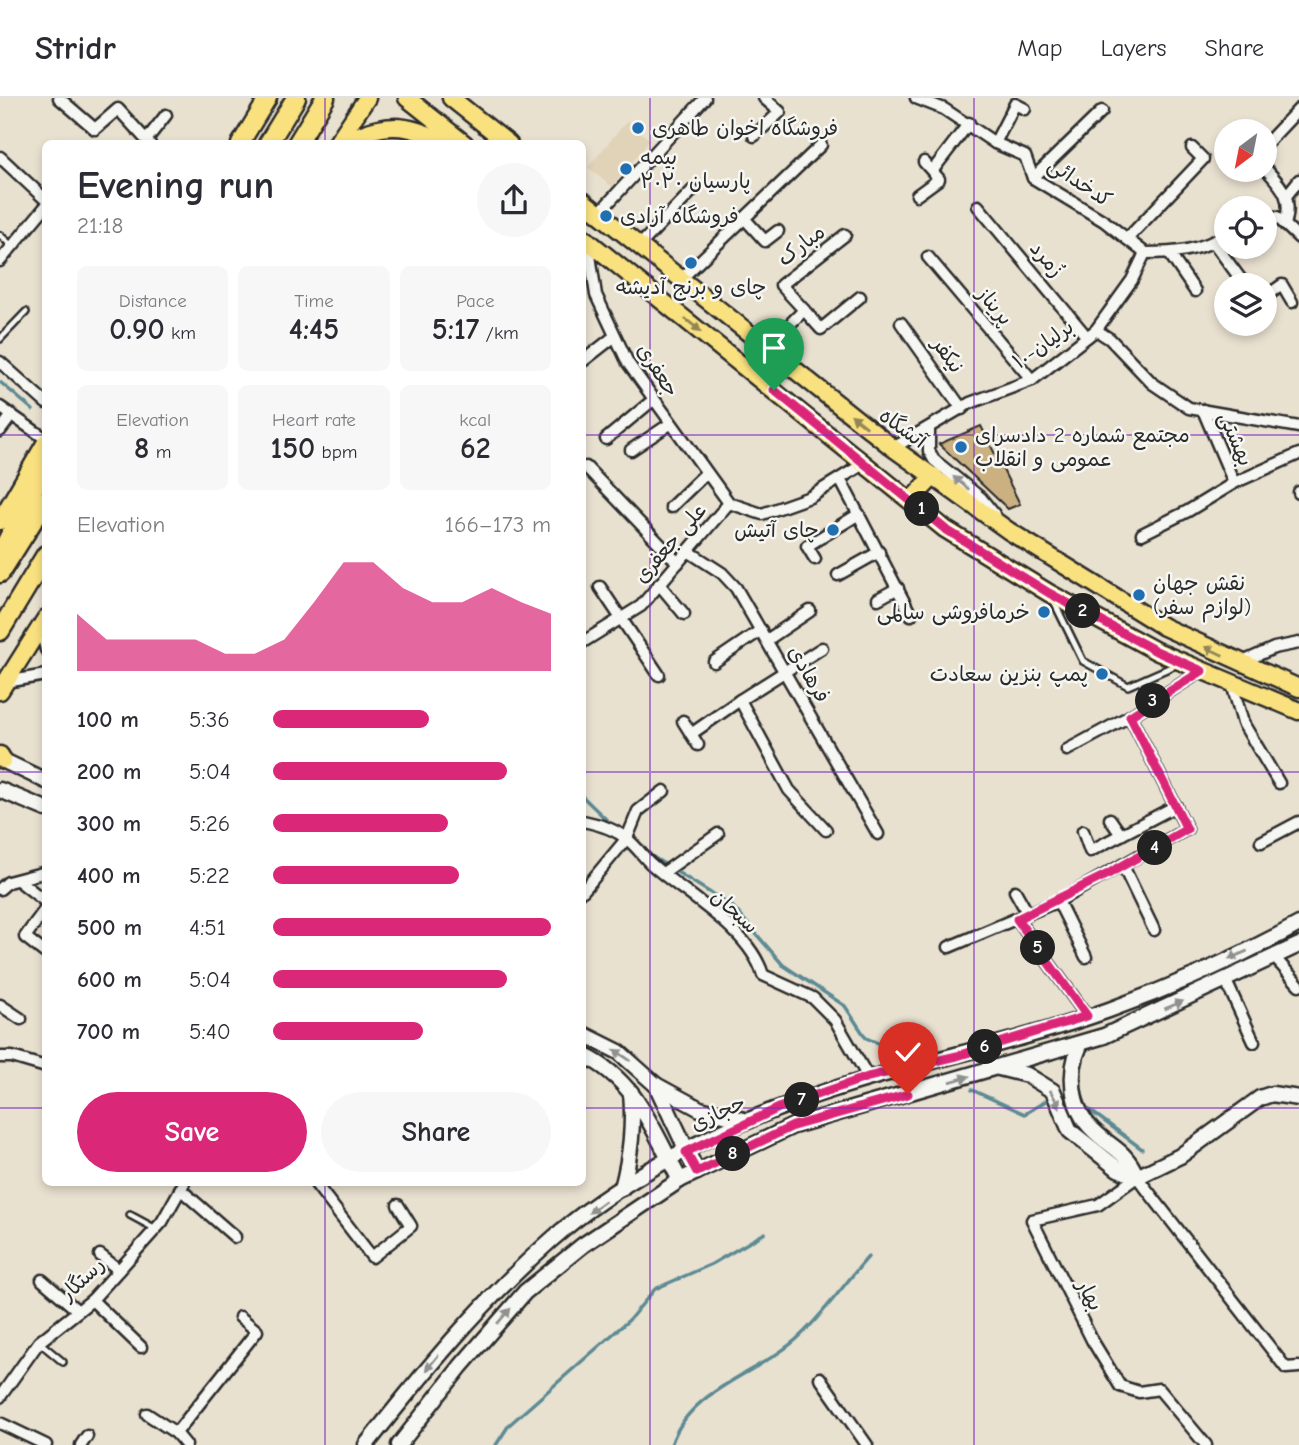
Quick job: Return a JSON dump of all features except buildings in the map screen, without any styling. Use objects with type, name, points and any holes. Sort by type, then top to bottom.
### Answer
[{"type":"highway","points":[[270,140],[296,98]]},
{"type":"highway","points":[[299,140],[325,98]]},
{"type":"highway","points":[[0,555],[42,472]]},
{"type":"highway","points":[[0,573],[42,506]]},
{"type":"highway","points":[[0,631],[42,561]]},
{"type":"highway","points":[[18,600],[42,569]]},
{"type":"main road","points":[[242,140],[268,98]]},
{"type":"main road","points":[[407,98],[460,140]]},
{"type":"main road","points":[[451,98],[506,140]]},
{"type":"main road","points":[[469,98],[507,140]]},
{"type":"main road","points":[[340,140],[360,103]]},
{"type":"main road","points":[[346,140],[369,128],[387,126],[409,127],[437,140]]},
{"type":"main road","name":"آتشگاه","points":[[586,203],[893,448],[1009,531],[1164,627],[1299,688]]},
{"type":"main road","points":[[586,240],[945,529],[1049,593],[1181,662],[1299,711]]},
{"type":"main road","points":[[0,521],[42,447]]},
{"type":"main road","points":[[911,500],[934,476]]},
{"type":"main road","points":[[3,686],[42,624]]},
{"type":"main road","points":[[1,758],[42,779]]},
{"type":"main road","points":[[0,790],[42,807]]},
{"type":"main road","name":"حجازی","points":[[366,1445],[459,1329],[542,1249],[622,1188],[669,1160],[748,1121],[868,1077],[957,1056],[1087,1016],[1154,991],[1260,945],[1299,924]]},
{"type":"main road","name":"حجازی","points":[[400,1444],[461,1366],[525,1292],[583,1245],[680,1180],[793,1126],[1080,1045],[1226,981],[1299,945]]},
{"type":"main road","points":[[586,1036],[619,1052],[656,1085],[699,1109],[748,1121]]},
{"type":"main road","points":[[1080,1045],[1073,1062],[1074,1101],[1091,1129],[1129,1158],[1137,1177]]},
{"type":"main road","points":[[586,1056],[602,1064],[630,1091],[648,1114],[680,1180]]},
{"type":"main road","points":[[998,1068],[1027,1074],[1053,1091],[1070,1131],[1118,1169],[1137,1177],[1180,1156],[1260,1098],[1272,1094],[1299,1098]]},
{"type":"main road","points":[[656,1085],[697,1172]]},
{"type":"main road","points":[[622,1188],[631,1157],[634,1124],[630,1091]]},
{"type":"main road","points":[[393,1411],[385,1428],[386,1436],[400,1444]]},
{"type":"street","points":[[59,98],[95,130],[118,109],[147,140]]},
{"type":"street","points":[[599,214],[705,98]]},
{"type":"street","points":[[754,136],[780,111],[764,98]]},
{"type":"street","name":"کدخدائی","points":[[923,100],[969,123],[995,143],[1025,156],[1033,178],[1145,253]]},
{"type":"street","points":[[995,143],[1015,104],[1025,109]]},
{"type":"street","points":[[1278,131],[1299,109]]},
{"type":"street","points":[[1033,178],[1102,111]]},
{"type":"street","points":[[149,140],[166,115]]},
{"type":"street","points":[[933,170],[969,123]]},
{"type":"street","points":[[681,279],[821,145]]},
{"type":"street","points":[[1127,239],[1203,159],[1192,148]]},
{"type":"street","points":[[0,157],[42,196]]},
{"type":"street","points":[[917,195],[939,179],[924,162]]},
{"type":"street","points":[[1287,195],[1299,180]]},
{"type":"street","points":[[1277,182],[1287,195],[1290,209],[1285,225]]},
{"type":"street","points":[[640,245],[693,190]]},
{"type":"street","name":"زُمرد","points":[[978,206],[1091,333],[1110,339],[1152,383],[1189,408],[1299,427]]},
{"type":"street","points":[[0,261],[42,210]]},
{"type":"street","points":[[1277,217],[1299,238]]},
{"type":"street","points":[[744,218],[765,241],[778,231]]},
{"type":"street","name":"مبارک","points":[[804,310],[781,285],[845,235]]},
{"type":"street","points":[[1145,253],[1181,253],[1214,243]]},
{"type":"street","name":"جعفری","points":[[586,244],[596,295],[628,363],[729,503]]},
{"type":"street","name":"۱۰-برلیان","points":[[893,448],[970,403],[1032,380],[1091,333],[1132,280],[1145,253]]},
{"type":"street","points":[[1169,253],[1195,291]]},
{"type":"street","name":"پریناز","points":[[928,257],[1032,380]]},
{"type":"street","points":[[1277,289],[1282,285],[1293,302]]},
{"type":"street","points":[[767,347],[804,310],[821,329],[860,297]]},
{"type":"street","name":"نیکفر","points":[[901,323],[962,409]]},
{"type":"street","points":[[586,359],[615,336]]},
{"type":"street","points":[[0,362],[42,399]]},
{"type":"street","points":[[606,439],[653,400]]},
{"type":"street","points":[[0,407],[42,437]]},
{"type":"street","name":"بهشتی","points":[[1203,410],[1234,483]]},
{"type":"street","points":[[0,431],[12,415]]},
{"type":"street","points":[[631,450],[670,424]]},
{"type":"street","points":[[929,428],[929,451],[934,460],[981,498],[1009,531]]},
{"type":"street","points":[[1142,534],[1188,511],[1234,483],[1299,454]]},
{"type":"street","name":"علی جعفری","points":[[586,640],[641,606],[729,503],[762,514],[810,497],[865,463]]},
{"type":"street","points":[[586,467],[678,563]]},
{"type":"street","points":[[671,507],[706,473]]},
{"type":"street","points":[[840,479],[911,615]]},
{"type":"street","points":[[814,559],[807,546],[859,514]]},
{"type":"street","name":"فرهادی","points":[[688,551],[722,573],[736,588],[878,834]]},
{"type":"street","points":[[838,575],[879,552]]},
{"type":"street","points":[[659,584],[684,614]]},
{"type":"street","points":[[600,587],[623,617],[659,675]]},
{"type":"street","points":[[878,599],[898,588]]},
{"type":"street","points":[[767,640],[810,611]]},
{"type":"street","points":[[714,662],[761,630]]},
{"type":"street","points":[[1240,663],[1274,648],[1299,643]]},
{"type":"street","points":[[691,734],[822,648]]},
{"type":"street","points":[[1067,750],[1130,716],[1202,671]]},
{"type":"street","points":[[3,686],[42,676]]},
{"type":"street","points":[[1232,684],[1243,723],[1279,783]]},
{"type":"street","points":[[740,700],[789,790],[826,830]]},
{"type":"street","points":[[949,947],[1058,901],[1187,829],[1130,716]]},
{"type":"street","points":[[683,721],[698,745]]},
{"type":"street","points":[[586,887],[627,838],[638,811],[664,791]]},
{"type":"street","points":[[1083,831],[1090,851],[1176,806]]},
{"type":"street","points":[[1110,819],[1121,835]]},
{"type":"street","name":"سبحان","points":[[586,822],[599,824],[627,838],[663,873],[737,933],[759,961],[763,975],[813,998],[835,1020],[868,1077]]},
{"type":"street","points":[[1261,842],[1299,822]]},
{"type":"street","points":[[663,873],[718,834]]},
{"type":"street","points":[[1123,866],[1154,930]]},
{"type":"street","points":[[0,889],[42,873]]},
{"type":"street","points":[[18,880],[42,899]]},
{"type":"street","points":[[1014,891],[1028,914]]},
{"type":"street","points":[[1058,901],[1086,957]]},
{"type":"street","points":[[42,914],[25,937],[42,950]]},
{"type":"street","points":[[1017,919],[1087,1016]]},
{"type":"street","points":[[1275,958],[1299,985]]},
{"type":"street","points":[[1226,981],[1254,1042]]},
{"type":"street","points":[[0,1005],[21,1019]]},
{"type":"street","points":[[0,1057],[42,1066]]},
{"type":"street","points":[[1137,1177],[1286,1368],[1299,1367]]},
{"type":"street","name":"بهار","points":[[1137,1177],[1098,1205],[1032,1220],[1092,1340],[1120,1386],[1139,1392],[1159,1389],[1206,1445]]},
{"type":"street","points":[[182,1186],[235,1237]]},
{"type":"street","name":"رستگار","points":[[0,1397],[39,1342],[92,1300],[156,1229],[182,1186]]},
{"type":"street","points":[[318,1187],[372,1257],[411,1226],[398,1205]]},
{"type":"street","points":[[100,1255],[119,1270]]},
{"type":"street","points":[[42,1280],[78,1311]]},
{"type":"street","points":[[92,1300],[141,1348]]},
{"type":"street","points":[[176,1433],[257,1331],[240,1317]]},
{"type":"street","points":[[820,1378],[867,1445]]},
{"type":"street","points":[[146,1414],[176,1433],[186,1445]]},
{"type":"street","points":[[0,1423],[46,1445]]},
{"type":"lane","points":[[0,235],[11,245]]},
{"type":"lane","points":[[0,339],[26,312]]},
{"type":"lane","points":[[1049,593],[1083,661],[1128,686],[1181,662]]},
{"type":"lane","points":[[130,1215],[156,1229]]},
{"type":"lane","points":[[39,1342],[63,1362]]},
{"type":"shaded area","points":[[627,121],[650,140],[612,187],[588,167]]},
{"type":"waterway","points":[[0,382],[33,410]]},
{"type":"waterway","points":[[586,800],[614,827]]},
{"type":"waterway","points":[[645,852],[733,907],[783,965],[845,1006],[866,1038],[907,1055]]},
{"type":"waterway","points":[[972,1090],[1025,1114],[1052,1097]]},
{"type":"waterway","points":[[1084,1106],[1142,1149]]},
{"type":"waterway","points":[[496,1445],[509,1425],[629,1320],[655,1289],[712,1264],[765,1233]]},
{"type":"waterway","points":[[671,1445],[680,1425],[710,1395],[785,1349],[801,1335],[868,1257]]},
{"type":"place","name":"فروشگاه اخوان طاهری","points":[[638,128]]},
{"type":"place","name":"بیمه پارسیان ۲۰۲۰","points":[[626,169]]},
{"type":"place","name":"فروشگاه آزادی","points":[[606,216]]},
{"type":"place","name":"چای و برنج آدیشه","points":[[691,263]]},
{"type":"place","name":"مجتمع شماره 2 دادسرای عمومی و انقلاب","points":[[961,447]]},
{"type":"place","name":"چای آتیش","points":[[833,530]]},
{"type":"place","name":"نقش جهان (لوازم سفر)","points":[[1139,595]]},
{"type":"place","name":"خرمافروشی سالمی","points":[[1044,612]]},
{"type":"place","name":"پمپ بنزین سعادت","points":[[1102,674]]},
{"type":"route","points":[[774,390],[945,529],[1049,593],[1156,651],[1202,671],[1130,716],[1187,829],[1058,901],[1017,919],[1087,1016],[957,1056],[868,1077],[781,1107],[686,1152],[697,1172],[793,1126],[908,1094]]}]
